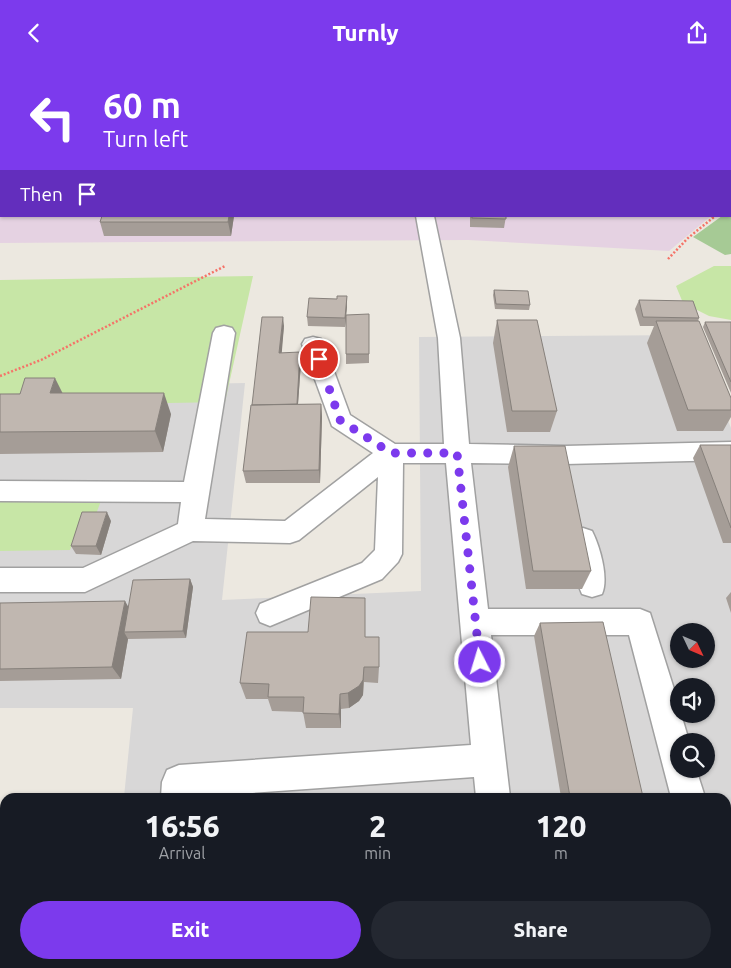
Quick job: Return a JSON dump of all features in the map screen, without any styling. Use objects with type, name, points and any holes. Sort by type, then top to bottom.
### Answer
[{"type":"street","points":[[26,65],[44,65]]},
{"type":"street","points":[[425,217],[448,338],[457,453],[493,793]]},
{"type":"street","points":[[190,530],[195,492],[224,333]]},
{"type":"street","points":[[0,580],[85,580],[190,530],[290,532],[391,453],[565,455],[731,451]]},
{"type":"street","points":[[270,613],[372,571],[388,554],[391,453]]},
{"type":"street","points":[[565,455],[571,483]]},
{"type":"street","points":[[0,491],[195,492]]},
{"type":"street","points":[[579,520],[592,585]]},
{"type":"street","points":[[476,622],[640,622],[671,733]]},
{"type":"street","points":[[178,793],[178,782],[489,760]]},
{"type":"street","points":[[683,778],[687,793]]},
{"type":"lane","points":[[313,344],[340,420],[391,453]]},
{"type":"path","points":[[668,259],[688,238],[714,217]]},
{"type":"path","points":[[0,376],[41,360],[225,266]]},
{"type":"shaded area","points":[[0,217],[710,217],[669,251],[468,240],[0,243]]},
{"type":"shaded area","points":[[694,335],[731,428],[731,793],[124,793],[133,708],[0,708],[0,388],[245,383],[222,600],[421,591],[419,337]]},
{"type":"green space","points":[[721,217],[731,217],[731,254],[725,255],[693,237]]},
{"type":"green space","points":[[714,266],[731,266],[731,320],[709,316],[683,303],[676,286]]},
{"type":"green space","points":[[253,276],[225,402],[0,406],[0,280]]},
{"type":"green space","points":[[0,498],[102,498],[95,517],[81,519],[70,550],[0,551]]},
{"type":"building","points":[[102,217],[229,217],[228,222],[100,222]]},
{"type":"building","points":[[506,217],[506,219],[472,218]]},
{"type":"building","points":[[494,290],[528,291],[530,305],[496,304]]},
{"type":"building","points":[[337,296],[347,296],[345,318],[307,317],[309,298],[337,299]]},
{"type":"building","points":[[639,300],[693,301],[699,318],[643,317]]},
{"type":"building","points":[[369,314],[369,354],[346,354],[346,315]]},
{"type":"building","points":[[262,317],[283,317],[279,353],[300,352],[297,404],[252,405]]},
{"type":"building","points":[[497,320],[537,320],[557,411],[512,411]]},
{"type":"building","points":[[656,321],[699,321],[731,398],[731,410],[688,410]]},
{"type":"building","points":[[705,322],[731,322],[731,382]]},
{"type":"building","points":[[25,378],[55,378],[50,393],[164,393],[155,431],[0,432],[0,394],[20,394]]},
{"type":"building","points":[[321,404],[319,470],[243,471],[251,405]]},
{"type":"building","points":[[700,445],[731,445],[731,528]]},
{"type":"building","points":[[514,446],[565,446],[591,571],[533,571]]},
{"type":"building","points":[[82,512],[107,512],[96,546],[71,546]]},
{"type":"building","points":[[190,579],[183,631],[124,632],[133,580]]},
{"type":"building","points":[[311,597],[365,598],[365,637],[379,637],[379,667],[364,667],[363,680],[359,686],[348,693],[340,694],[339,714],[303,713],[304,697],[268,697],[269,684],[240,683],[247,632],[308,632]]},
{"type":"building","points":[[125,601],[112,667],[0,669],[0,603]]},
{"type":"building","points":[[603,622],[642,793],[569,793],[540,623]]},
{"type":"route","points":[[319,359],[340,420],[391,453],[457,453],[480,662]]}]
